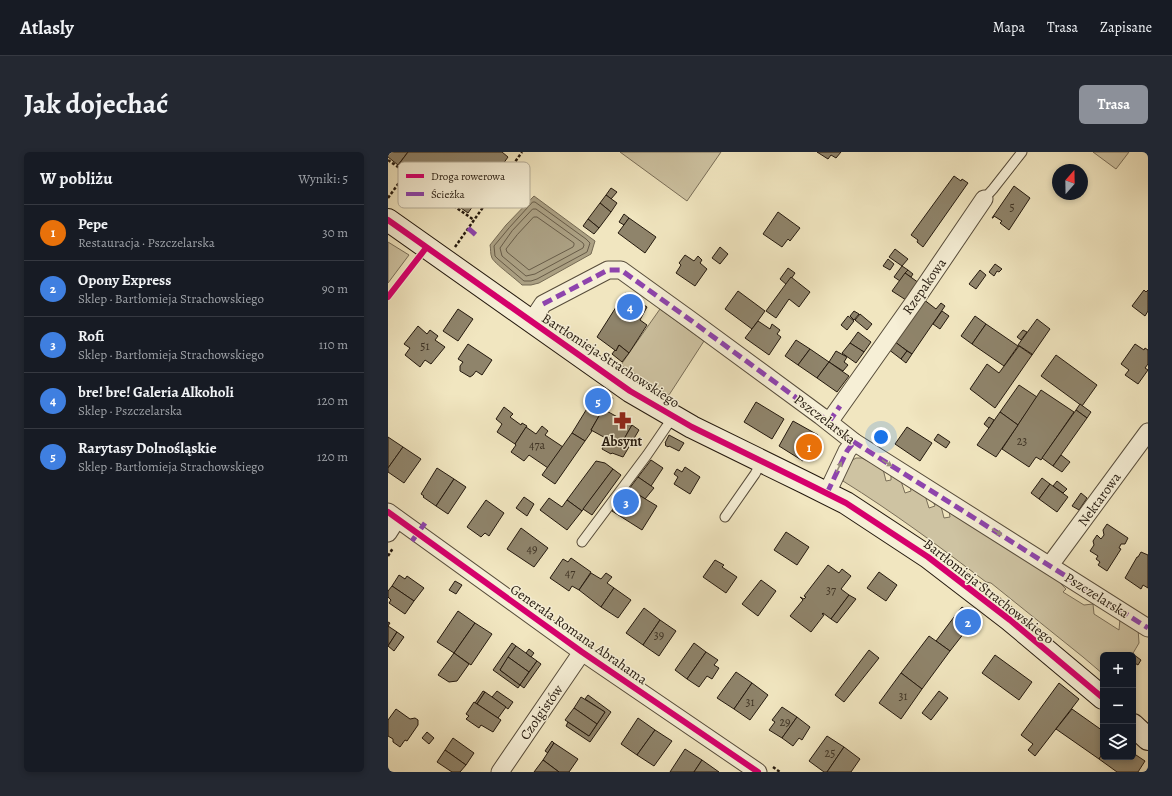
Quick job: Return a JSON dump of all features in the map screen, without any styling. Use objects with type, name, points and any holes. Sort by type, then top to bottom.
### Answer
[{"type":"street","name":"Rzepakowa","points":[[829,422],[914,302],[984,199]]},
{"type":"street","name":"Bartłomieja Strachowskiego","points":[[388,220],[630,391],[692,427],[846,503],[928,558],[1010,620],[1100,695]]},
{"type":"street","name":"Pszczelarska","points":[[531,322],[543,304],[608,270],[621,270],[829,422],[854,442],[1148,628]]},
{"type":"street","name":"Nektarowa","points":[[1050,565],[1148,432]]},
{"type":"street","points":[[827,493],[847,451],[854,442]]},
{"type":"street","name":"Generała Romana Abrahama","points":[[391,521],[758,772]]},
{"type":"street","name":"Czołgistów","points":[[500,772],[582,652]]},
{"type":"street","points":[[1136,728],[1148,740]]},
{"type":"lane","name":"Rzepakowa","points":[[984,199],[1022,152]]},
{"type":"lane","points":[[582,542],[674,417]]},
{"type":"lane","points":[[725,517],[755,474],[762,461]]},
{"type":"path","points":[[515,162],[522,152]]},
{"type":"path","points":[[388,160],[398,167]]},
{"type":"path","points":[[388,198],[398,184]]},
{"type":"path","points":[[457,208],[474,220]]},
{"type":"path","points":[[454,249],[482,208]]},
{"type":"shaded area","points":[[620,152],[721,152],[687,201]]},
{"type":"shaded area","points":[[1093,152],[1129,152],[1116,169]]},
{"type":"shaded area","points":[[388,242],[409,255],[388,283]]},
{"type":"shaded area","points":[[660,309],[704,341],[669,395],[621,365]]},
{"type":"shaded area","points":[[856,458],[862,458],[883,469],[886,481],[891,480],[891,475],[900,478],[905,493],[911,491],[910,486],[924,492],[929,508],[935,506],[933,501],[940,502],[944,518],[950,517],[949,511],[1059,580],[1066,589],[1063,592],[1084,605],[1093,604],[1094,614],[1119,630],[1120,619],[1138,628],[1139,643],[1134,652],[1100,652],[1100,671],[991,583],[986,582],[916,530],[843,481],[846,471]]},
{"type":"water","points":[[534,196],[595,241],[591,254],[539,283],[522,285],[492,258],[490,245],[522,208],[530,208],[530,200]]},
{"type":"building","points":[[388,152],[408,152],[400,162],[398,162],[398,165],[388,157]]},
{"type":"building","points":[[408,152],[502,152],[508,157],[504,162],[400,162]]},
{"type":"building","points":[[817,152],[841,152],[836,158],[831,155],[828,159]]},
{"type":"building","points":[[954,176],[961,181],[962,179],[968,183],[923,247],[917,242],[918,240],[911,235]]},
{"type":"building","points":[[1014,186],[1030,198],[1009,230],[1000,223],[1002,221],[994,216],[992,218]]},
{"type":"building","points":[[611,188],[617,192],[611,199],[606,195]]},
{"type":"building","points":[[606,195],[617,203],[611,212],[600,203]]},
{"type":"building","points":[[600,203],[611,212],[599,228],[588,219]]},
{"type":"building","points":[[461,208],[472,208],[468,213]]},
{"type":"building","points":[[778,212],[800,228],[790,241],[788,239],[782,247],[763,234]]},
{"type":"building","points":[[624,214],[629,218],[624,225],[619,222]]},
{"type":"building","points":[[629,218],[656,237],[645,253],[618,233]]},
{"type":"building","points":[[588,219],[599,228],[594,234],[583,226]]},
{"type":"building","points":[[720,247],[728,254],[720,264],[712,258]]},
{"type":"building","points":[[895,249],[908,259],[902,266],[889,257]]},
{"type":"building","points":[[685,255],[694,261],[698,256],[702,260],[700,263],[707,269],[695,286],[676,273],[681,265],[679,263]]},
{"type":"building","points":[[888,259],[894,264],[890,270],[883,266]]},
{"type":"building","points":[[995,264],[1002,269],[999,272],[997,271],[994,276],[989,272]]},
{"type":"building","points":[[902,266],[908,270],[900,281],[894,277]]},
{"type":"building","points":[[788,268],[795,273],[787,285],[780,279]]},
{"type":"building","points":[[908,270],[913,274],[911,277],[905,273]]},
{"type":"building","points":[[980,270],[986,275],[976,289],[969,284]]},
{"type":"building","points":[[905,273],[919,283],[906,300],[892,291]]},
{"type":"building","points":[[791,277],[810,292],[799,307],[789,299],[776,318],[766,311]]},
{"type":"building","points":[[1144,290],[1146,292],[1148,290],[1148,311],[1145,316],[1132,306]]},
{"type":"building","points":[[738,291],[765,311],[752,329],[725,309]]},
{"type":"building","points":[[625,293],[647,307],[640,320],[647,325],[629,353],[619,345],[616,351],[597,337]]},
{"type":"building","points":[[923,299],[936,309],[941,303],[945,306],[912,354],[893,341]]},
{"type":"building","points":[[458,309],[473,319],[458,341],[443,331]]},
{"type":"building","points":[[854,311],[859,314],[854,320],[850,316]]},
{"type":"building","points":[[942,311],[949,316],[940,329],[933,324]]},
{"type":"building","points":[[860,314],[872,324],[867,330],[855,320]]},
{"type":"building","points":[[848,316],[854,321],[847,330],[841,325]]},
{"type":"building","points":[[975,316],[986,324],[972,344],[961,336]]},
{"type":"building","points":[[1037,319],[1050,329],[1032,355],[1018,345]]},
{"type":"building","points":[[758,321],[770,329],[772,324],[780,330],[777,334],[781,337],[769,355],[745,338]]},
{"type":"building","points":[[986,324],[1018,346],[1004,366],[972,344]]},
{"type":"building","points":[[418,326],[427,334],[430,330],[438,336],[435,340],[445,347],[431,364],[425,360],[420,367],[405,355],[410,348],[404,344]]},
{"type":"building","points":[[1023,330],[1027,332],[1021,340],[1017,337]]},
{"type":"building","points":[[858,332],[871,342],[864,352],[850,343]]},
{"type":"building","points":[[796,340],[810,349],[798,365],[785,356]]},
{"type":"building","points":[[894,341],[907,351],[901,359],[888,349]]},
{"type":"building","points":[[850,343],[864,352],[856,363],[842,353]]},
{"type":"building","points":[[468,344],[492,360],[482,375],[476,371],[470,377],[460,371],[460,366],[463,362],[458,359]]},
{"type":"building","points":[[1135,344],[1144,350],[1145,348],[1148,350],[1148,364],[1145,368],[1148,370],[1138,384],[1125,375],[1129,370],[1121,364]]},
{"type":"building","points":[[619,345],[629,353],[622,362],[612,354],[615,350],[616,351]]},
{"type":"building","points":[[1019,346],[1032,355],[995,408],[970,389],[987,364],[999,373]]},
{"type":"building","points":[[810,349],[829,362],[817,378],[798,365]]},
{"type":"building","points":[[836,351],[847,357],[844,362],[848,365],[843,371],[829,362]]},
{"type":"building","points":[[907,351],[912,354],[906,363],[901,359]]},
{"type":"building","points":[[1056,355],[1097,385],[1082,406],[1041,376]]},
{"type":"building","points":[[829,362],[849,376],[837,392],[817,378]]},
{"type":"building","points":[[1019,385],[1037,397],[1018,425],[1000,412]]},
{"type":"building","points":[[599,389],[613,398],[605,410],[603,409],[585,441],[572,433]]},
{"type":"building","points":[[1041,390],[1074,412],[1041,460],[1036,457],[1029,467],[1002,449]]},
{"type":"building","points":[[756,402],[784,419],[772,439],[744,422]]},
{"type":"building","points":[[1080,404],[1091,412],[1087,418],[1076,410]]},
{"type":"building","points":[[504,407],[513,414],[510,417],[521,425],[522,423],[527,426],[515,444],[497,432],[502,424],[496,419]]},
{"type":"building","points":[[603,409],[632,425],[620,446],[591,430]]},
{"type":"building","points":[[1076,410],[1087,418],[1053,466],[1042,458]]},
{"type":"building","points":[[1000,412],[1018,425],[996,457],[977,445]]},
{"type":"building","points":[[989,417],[994,420],[989,428],[984,424]]},
{"type":"building","points":[[793,421],[818,435],[803,461],[779,446]]},
{"type":"building","points":[[632,425],[639,430],[623,457],[612,453],[611,454],[602,449],[607,439],[620,446]]},
{"type":"building","points":[[542,426],[548,431],[545,435],[563,447],[548,468],[529,455],[524,461],[511,452],[526,427],[536,434]]},
{"type":"building","points":[[907,427],[932,443],[920,461],[895,444]]},
{"type":"building","points":[[572,433],[585,441],[555,484],[542,475]]},
{"type":"building","points":[[938,434],[950,442],[946,448],[934,440]]},
{"type":"building","points":[[669,435],[684,443],[679,451],[665,445]]},
{"type":"building","points":[[388,437],[403,447],[388,468]]},
{"type":"building","points":[[403,447],[421,459],[404,483],[388,472],[388,468]]},
{"type":"building","points":[[1061,455],[1070,462],[1062,472],[1053,466]]},
{"type":"building","points":[[651,460],[663,468],[651,486],[638,477]]},
{"type":"building","points":[[596,461],[605,463],[613,469],[582,511],[567,500]]},
{"type":"building","points":[[685,467],[700,477],[690,494],[674,484],[678,477],[674,474],[677,469],[682,472]]},
{"type":"building","points":[[437,468],[454,479],[436,506],[421,494]]},
{"type":"building","points":[[613,469],[621,475],[592,515],[583,509]]},
{"type":"building","points":[[638,477],[654,488],[645,499],[629,489]]},
{"type":"building","points":[[1042,478],[1050,484],[1039,499],[1031,493]]},
{"type":"building","points":[[454,479],[466,487],[448,514],[436,506]]},
{"type":"building","points":[[1057,481],[1067,489],[1063,493],[1053,486]]},
{"type":"building","points":[[1050,484],[1068,497],[1057,512],[1039,499]]},
{"type":"building","points":[[629,489],[657,506],[642,530],[612,511]]},
{"type":"building","points":[[1081,493],[1087,498],[1079,510],[1072,506]]},
{"type":"building","points":[[524,497],[534,504],[527,516],[516,508]]},
{"type":"building","points":[[549,498],[562,507],[567,500],[582,511],[567,530],[540,510]]},
{"type":"building","points":[[486,500],[504,513],[489,536],[485,533],[481,537],[467,527]]},
{"type":"building","points":[[1107,524],[1128,538],[1125,544],[1121,544],[1119,548],[1121,549],[1107,571],[1098,565],[1100,562],[1096,559],[1098,556],[1090,551],[1094,545],[1093,541],[1097,535],[1101,539],[1104,535],[1103,530]]},
{"type":"building","points":[[521,528],[548,548],[534,567],[507,549]]},
{"type":"building","points":[[786,532],[809,547],[797,565],[774,550]]},
{"type":"building","points":[[1141,552],[1148,555],[1148,588],[1143,585],[1141,589],[1125,578]]},
{"type":"building","points":[[571,558],[591,572],[579,590],[572,586],[569,591],[550,578],[563,559],[568,562]]},
{"type":"building","points":[[715,560],[724,565],[722,567],[737,577],[726,593],[703,577]]},
{"type":"building","points":[[828,565],[839,573],[842,569],[851,576],[841,589],[849,595],[831,619],[823,613],[822,614],[824,615],[811,632],[790,616],[803,600],[800,597],[804,599],[806,597],[804,596]]},
{"type":"building","points":[[879,572],[897,585],[886,601],[867,588]]},
{"type":"building","points":[[591,573],[601,579],[606,573],[612,577],[607,583],[614,588],[601,607],[579,590]]},
{"type":"building","points":[[399,575],[405,579],[407,576],[424,588],[414,601],[392,586]]},
{"type":"building","points":[[761,580],[776,591],[758,616],[742,604]]},
{"type":"building","points":[[455,581],[462,585],[456,594],[449,590]]},
{"type":"building","points":[[392,586],[414,601],[405,614],[389,603],[391,600],[388,597],[388,591]]},
{"type":"building","points":[[614,588],[631,600],[618,618],[601,607]]},
{"type":"building","points":[[849,595],[856,599],[837,623],[831,619]]},
{"type":"building","points":[[962,607],[981,621],[973,632],[954,617]]},
{"type":"building","points":[[644,608],[660,620],[643,645],[626,633]]},
{"type":"building","points":[[458,611],[475,623],[454,653],[437,642]]},
{"type":"building","points":[[954,617],[968,628],[950,651],[936,641]]},
{"type":"building","points":[[660,620],[676,631],[659,656],[643,645]]},
{"type":"building","points":[[475,623],[492,634],[471,665],[454,653]]},
{"type":"building","points":[[388,626],[397,632],[388,646]]},
{"type":"building","points":[[397,632],[404,637],[394,651],[388,646]]},
{"type":"building","points":[[929,636],[950,651],[922,689],[901,673]]},
{"type":"building","points":[[512,643],[516,646],[500,670],[520,685],[518,688],[493,670]]},
{"type":"building","points":[[694,643],[706,652],[687,679],[675,670]]},
{"type":"building","points":[[516,646],[537,661],[529,672],[508,657]]},
{"type":"building","points":[[529,649],[534,653],[531,657],[526,653]]},
{"type":"building","points":[[869,650],[879,658],[844,702],[835,695]]},
{"type":"building","points":[[706,652],[718,660],[714,665],[719,668],[712,679],[707,676],[699,687],[687,679]]},
{"type":"building","points":[[454,653],[469,664],[457,681],[449,682],[438,675]]},
{"type":"building","points":[[995,655],[1032,682],[1019,700],[982,673]]},
{"type":"building","points":[[1136,656],[1141,660],[1138,665],[1136,664]]},
{"type":"building","points":[[508,657],[529,672],[520,685],[500,670]]},
{"type":"building","points":[[537,661],[541,664],[524,688],[520,685]]},
{"type":"building","points":[[736,672],[752,683],[734,709],[717,698]]},
{"type":"building","points":[[901,673],[922,689],[901,719],[879,703]]},
{"type":"building","points":[[752,683],[768,695],[750,720],[734,709]]},
{"type":"building","points":[[1059,683],[1079,699],[1035,756],[1028,750],[1033,744],[1021,735]]},
{"type":"building","points":[[483,691],[485,692],[477,704],[475,703]]},
{"type":"building","points":[[497,691],[513,702],[508,709],[492,697]]},
{"type":"building","points":[[939,691],[948,698],[931,720],[922,713]]},
{"type":"building","points":[[485,692],[506,707],[498,718],[477,704]]},
{"type":"building","points":[[588,695],[611,712],[590,742],[566,726],[568,722],[589,736],[605,712],[585,699]]},
{"type":"building","points":[[581,697],[605,712],[597,724],[574,708]]},
{"type":"building","points":[[474,702],[501,720],[493,732],[481,725],[479,728],[466,719],[469,716],[466,714]]},
{"type":"building","points":[[782,707],[797,717],[782,738],[769,730],[775,722],[772,720]]},
{"type":"building","points":[[574,708],[597,724],[589,736],[565,720]]},
{"type":"building","points":[[396,709],[410,719],[415,718],[418,720],[418,725],[407,741],[405,740],[400,747],[388,736],[388,720]]},
{"type":"building","points":[[1072,709],[1100,729],[1099,759],[1056,729]]},
{"type":"building","points":[[797,717],[810,727],[802,740],[799,738],[793,746],[782,738]]},
{"type":"building","points":[[638,718],[655,730],[637,755],[621,744]]},
{"type":"building","points":[[655,730],[672,741],[654,766],[637,755]]},
{"type":"building","points":[[427,732],[434,738],[429,744],[422,738]]},
{"type":"building","points":[[827,736],[844,747],[827,772],[824,772],[809,761]]},
{"type":"building","points":[[453,738],[474,753],[466,765],[445,750]]},
{"type":"building","points":[[552,741],[554,743],[548,753],[545,751]]},
{"type":"building","points":[[554,743],[578,759],[569,772],[559,772],[543,760]]},
{"type":"building","points":[[844,747],[860,759],[851,772],[827,772]]},
{"type":"building","points":[[685,749],[702,760],[694,772],[670,772]]},
{"type":"building","points":[[445,750],[466,765],[460,772],[452,772],[437,762]]},
{"type":"building","points":[[1136,755],[1145,761],[1138,772],[1117,772],[1100,760],[1136,760]]},
{"type":"building","points":[[543,760],[559,772],[534,772]]},
{"type":"building","points":[[702,760],[719,772],[694,772]]},
{"type":"marked path","points":[[468,228],[477,236]]},
{"type":"marked path","points":[[543,304],[608,270],[621,270],[821,416],[854,442],[1148,628]]},
{"type":"marked path","points":[[829,422],[840,406]]},
{"type":"marked path","points":[[827,493],[847,451],[854,442]]},
{"type":"marked path","points":[[412,541],[425,523]]},
{"type":"cycle path","points":[[388,220],[630,391],[692,427],[846,503],[928,557],[1010,620],[1100,695]]},
{"type":"cycle path","points":[[388,297],[426,248]]},
{"type":"cycle path","points":[[388,512],[582,652],[758,772]]},
{"type":"place","name":"bre! bre! Galeria Alkoholi","points":[[630,307]]},
{"type":"place","name":"Rarytasy Dolnośląskie","points":[[598,401]]},
{"type":"place","name":"Absynt","points":[[622,421]]},
{"type":"place","name":"Pepe","points":[[809,447]]},
{"type":"place","name":"Rofi","points":[[626,502]]},
{"type":"place","name":"Opony Express","points":[[968,622]]}]
